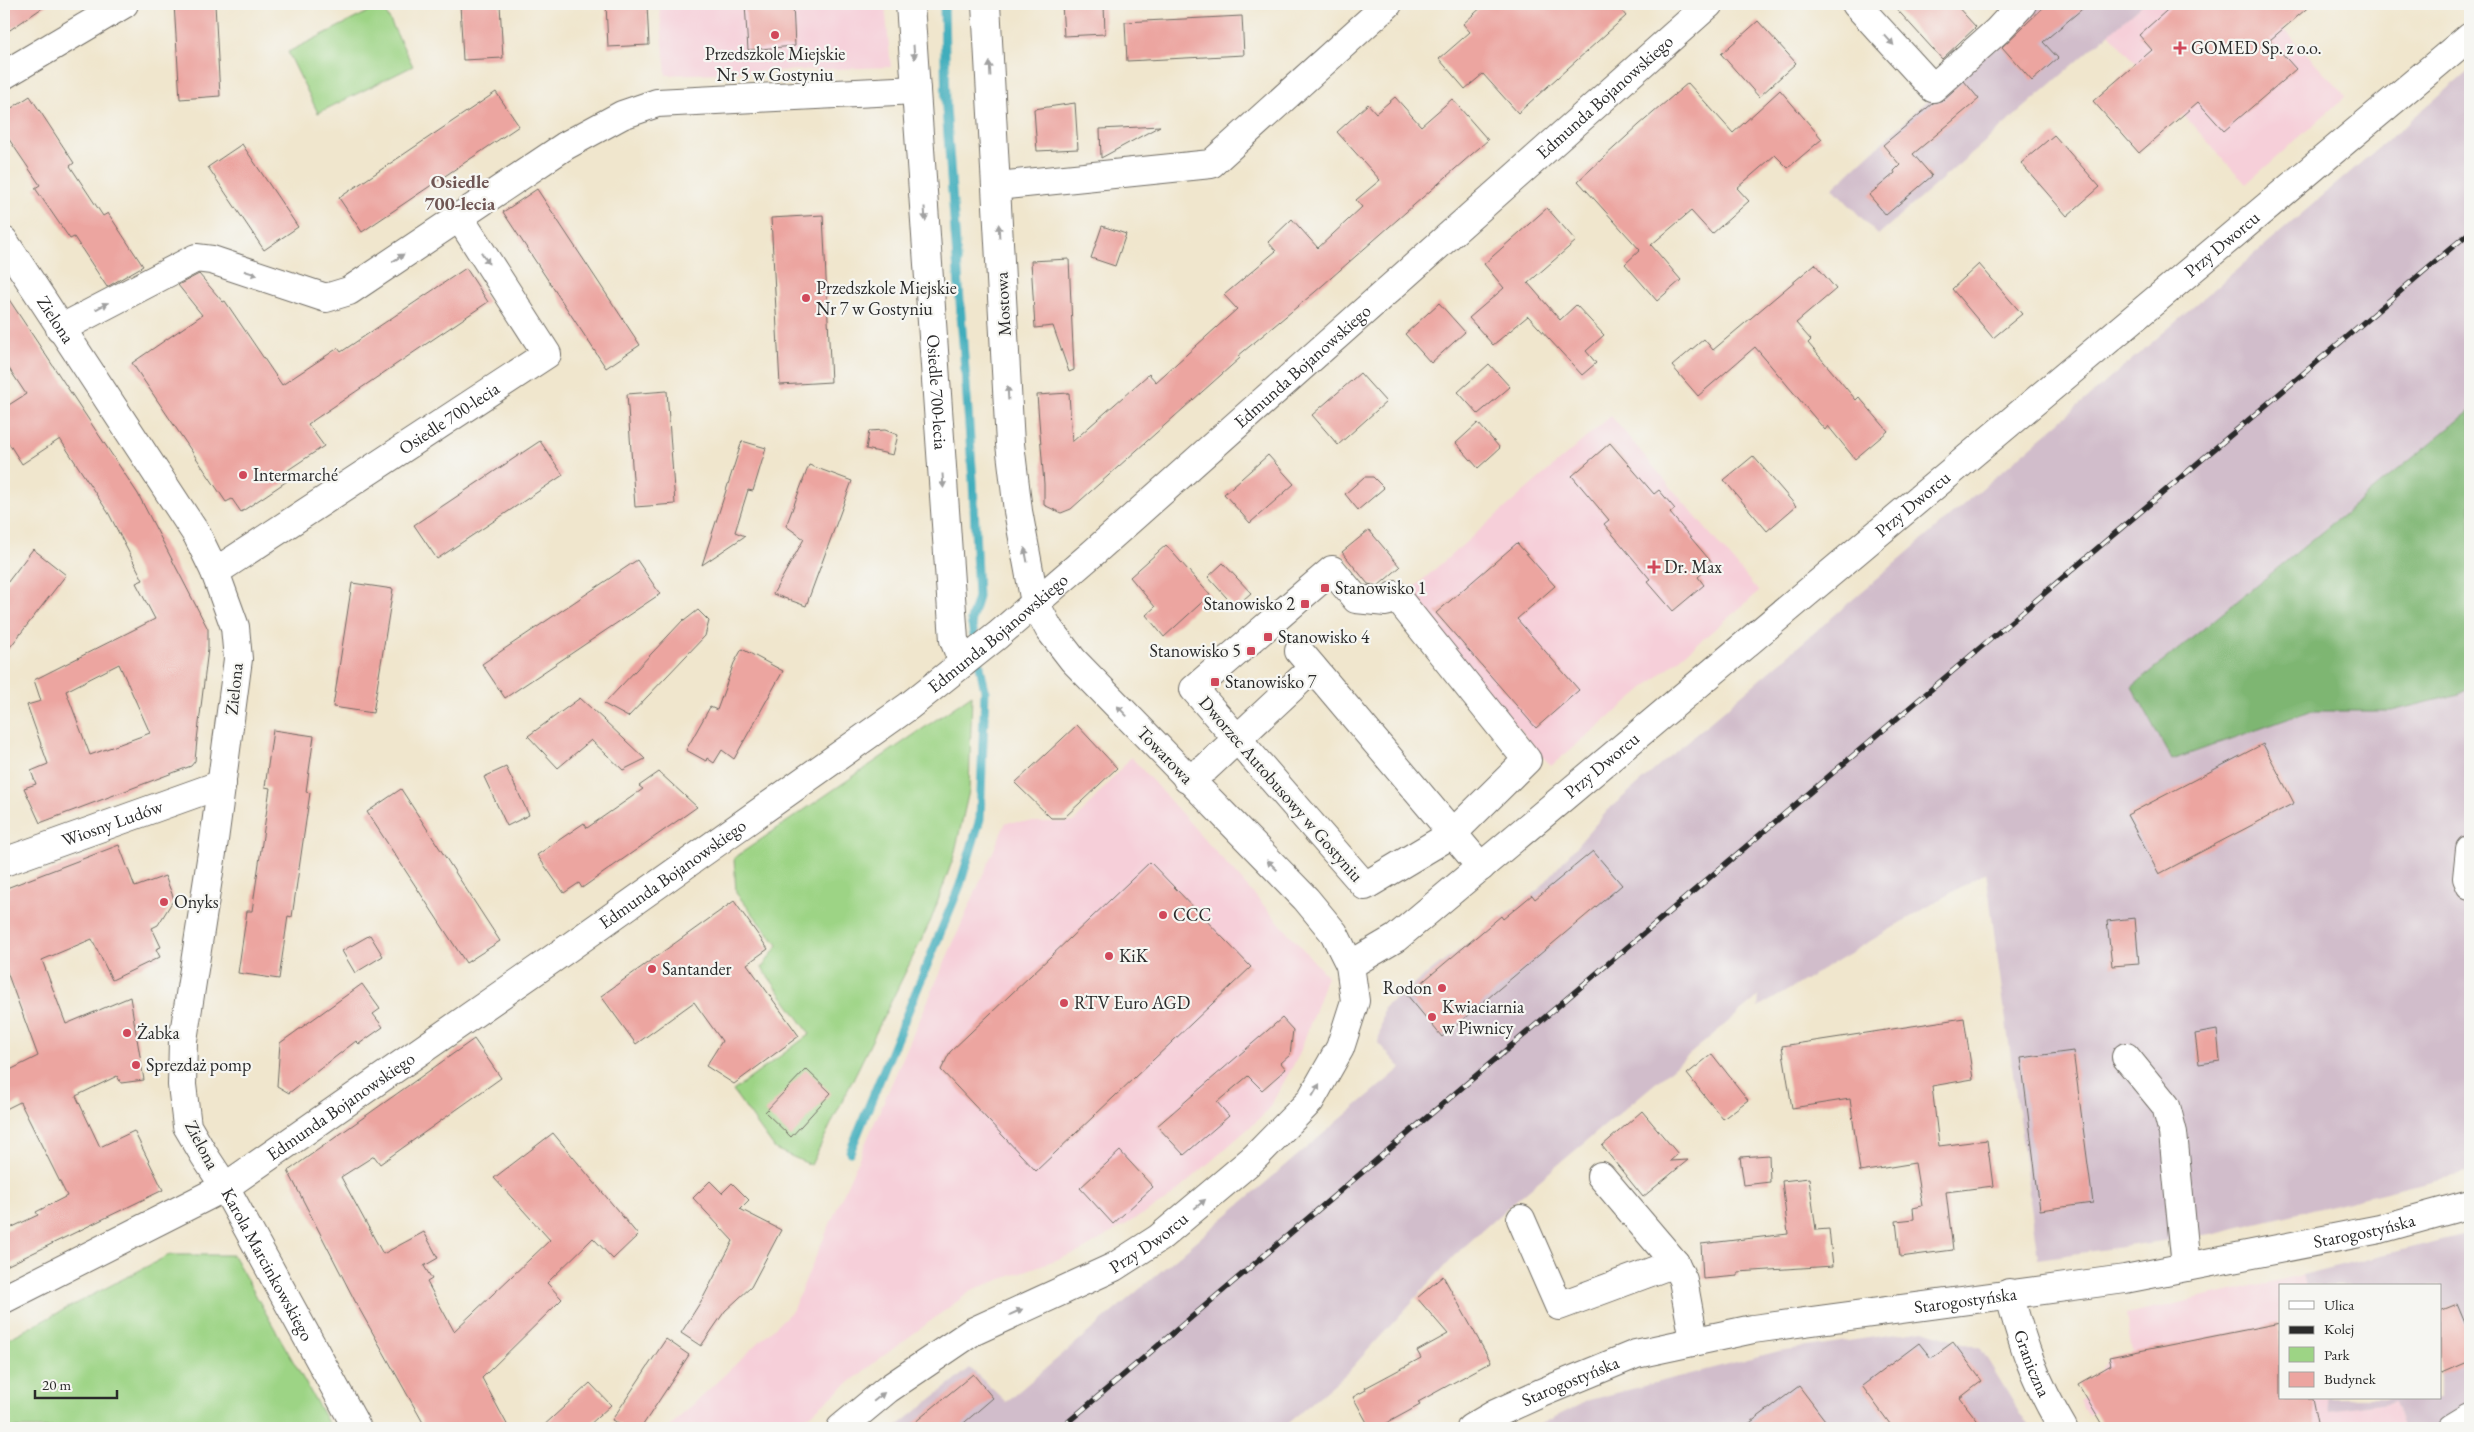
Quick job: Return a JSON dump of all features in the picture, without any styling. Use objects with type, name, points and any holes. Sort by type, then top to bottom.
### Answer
[{"type":"street","points":[[4,75],[124,4]]},
{"type":"street","name":"Osiedle 700-lecia","points":[[910,4],[954,640],[963,663]]},
{"type":"street","name":"Mostowa","points":[[986,4],[1010,444],[1018,511],[1035,603]]},
{"type":"street","points":[[997,186],[1210,164],[1388,4]]},
{"type":"street","name":"Edmunda Bojanowskiego","points":[[225,1187],[564,951],[909,706],[963,663],[1035,603],[1709,4]]},
{"type":"street","points":[[1856,4],[1933,88],[1997,32],[2022,4]]},
{"type":"street","name":"Przy Dworcu","points":[[1350,965],[1396,938],[2470,36]]},
{"type":"street","points":[[60,329],[196,258],[212,260],[326,298],[349,291],[565,146],[622,115],[658,103],[916,90]]},
{"type":"street","name":"Osiedle 700-lecia","points":[[215,572],[547,354],[459,217]]},
{"type":"street","name":"Zielona","points":[[4,241],[197,535],[215,572],[235,627],[238,659],[222,784],[183,1040],[182,1085],[187,1126],[225,1187]]},
{"type":"street","name":"Dworzec Autobusowy w Gostyniu","points":[[1332,570],[1356,599],[1386,602],[1395,595],[1527,760],[1452,834],[1365,886],[1238,740],[1194,689],[1332,570]]},
{"type":"street","name":"Towarowa","points":[[1035,603],[1049,629],[1073,660],[1306,899]]},
{"type":"street","points":[[1187,779],[1206,768],[1238,740],[1306,659],[1481,867]]},
{"type":"street","name":"Wiosny Ludów","points":[[4,862],[222,784]]},
{"type":"street","points":[[2470,849],[2467,878],[2470,885]]},
{"type":"street","name":"Przy Dworcu","points":[[841,1428],[888,1390],[972,1332],[1114,1267],[1159,1238],[1254,1158],[1310,1101],[1340,1048],[1354,1001],[1350,965],[1334,934],[1306,899]]},
{"type":"street","points":[[2126,1057],[2166,1106],[2173,1133],[2186,1267]]},
{"type":"street","points":[[1601,1176],[1676,1263],[1683,1280],[1694,1340]]},
{"type":"street","name":"Karola Marcinkowskiego","points":[[4,1299],[225,1187],[358,1428]]},
{"type":"street","name":"Starogostyńska","points":[[1472,1428],[1495,1414],[1636,1354],[1694,1340],[1753,1329],[2009,1293],[2125,1279],[2380,1229],[2470,1204]]},
{"type":"street","points":[[1521,1220],[1559,1306],[1676,1263]]},
{"type":"street","name":"Graniczna","points":[[2009,1293],[2023,1346],[2034,1374],[2063,1428]]},
{"type":"street","points":[[2452,1428],[2470,1417]]},
{"type":"shaded area","name":"Przedszkole Miejskie Nr 5 w Gostyniu","points":[[659,4],[885,4],[891,67],[666,75]]},
{"type":"shaded area","points":[[2032,4],[2143,4],[1878,235],[1833,188]]},
{"type":"shaded area","points":[[2143,4],[2261,4],[2346,96],[2246,184],[2109,33]]},
{"type":"shaded area","points":[[2470,69],[2470,1172],[2211,1234],[2038,1259],[1986,872],[1758,1008],[1759,996],[1508,1207],[1454,1256],[1348,1372],[1282,1428],[895,1428],[970,1368],[1006,1402],[1401,1068],[1378,1043],[1384,1007],[1539,889],[1609,809]]},
{"type":"shaded area","points":[[1611,416],[1759,592],[1551,766],[1404,596]]},
{"type":"shaded area","points":[[1131,757],[1327,976],[1299,1055],[1267,1112],[1167,1200],[1081,1251],[974,1289],[875,1362],[793,1428],[668,1428],[792,1311],[1006,822],[1074,822]]},
{"type":"shaded area","points":[[2470,1233],[2470,1428],[2404,1428],[2394,1402],[2330,1411],[2327,1400],[2442,1400],[2442,1284],[2304,1284],[2302,1275]]},
{"type":"shaded area","points":[[2302,1275],[2304,1284],[2279,1284],[2279,1400],[2327,1400],[2330,1411],[2394,1402],[2404,1428],[2104,1428],[2094,1411],[2088,1415],[2079,1401],[2086,1396],[2078,1384],[2100,1371],[2109,1357],[2132,1352],[2126,1315]]},
{"type":"shaded area","points":[[1924,1330],[1981,1349],[2029,1428],[1533,1428],[1589,1400],[1779,1351]]},
{"type":"green space","points":[[382,5],[413,66],[318,113],[288,52]]},
{"type":"green space","points":[[2470,411],[2470,686],[2460,694],[2392,711],[2310,711],[2172,760],[2132,687]]},
{"type":"green space","points":[[972,695],[969,791],[954,856],[931,920],[811,1165],[775,1149],[733,1091],[810,1034],[762,968],[778,945],[736,893],[734,858]]},
{"type":"green space","points":[[169,1255],[233,1255],[331,1428],[4,1428],[4,1341]]},
{"type":"building","points":[[4,4],[48,4],[4,34]]},
{"type":"building","points":[[174,4],[215,4],[220,96],[180,99]]},
{"type":"building","points":[[460,4],[500,4],[503,58],[463,60]]},
{"type":"building","points":[[606,4],[647,4],[649,45],[608,47]]},
{"type":"building","points":[[745,4],[793,4],[795,46],[748,50]]},
{"type":"building","points":[[1062,4],[1104,4],[1105,34],[1064,36]]},
{"type":"building","points":[[1485,4],[1616,4],[1626,16],[1518,113],[1483,74],[1465,89],[1439,59],[1470,32],[1463,24]]},
{"type":"building","points":[[1892,4],[1955,4],[1976,27],[1942,59]]},
{"type":"building","points":[[2047,4],[2088,4],[2043,42],[2058,58],[2032,81],[2002,47]]},
{"type":"building","points":[[2174,4],[2312,4],[2270,40],[2296,69],[2267,94],[2224,131],[2198,102],[2139,153],[2093,101],[2152,50],[2139,35]]},
{"type":"building","points":[[1242,16],[1244,55],[1127,61],[1125,22]]},
{"type":"building","points":[[1758,21],[1796,63],[1759,97],[1721,54]]},
{"type":"building","points":[[1964,81],[1979,99],[1913,154],[1932,176],[1886,215],[1869,195],[1895,173],[1894,171],[1900,165],[1883,145],[1933,103],[1943,100]]},
{"type":"building","points":[[1688,83],[1733,133],[1780,90],[1822,139],[1788,168],[1775,155],[1737,188],[1749,201],[1712,234],[1691,211],[1651,245],[1681,280],[1657,301],[1625,264],[1640,250],[1578,181]]},
{"type":"building","points":[[496,92],[519,126],[362,232],[339,198]]},
{"type":"building","points":[[30,96],[74,163],[70,166],[103,216],[108,213],[143,266],[107,287],[74,237],[70,239],[35,188],[40,185],[4,132],[4,113]]},
{"type":"building","points":[[1395,97],[1421,126],[1452,99],[1488,140],[1315,292],[1238,356],[1240,358],[1071,509],[1061,513],[1044,505],[1037,395],[1069,393],[1072,442],[1149,374],[1156,382],[1237,309],[1224,295],[1276,251],[1268,242],[1292,219],[1318,248],[1362,207],[1356,200],[1380,180],[1337,132],[1368,104],[1376,113]]},
{"type":"building","points":[[1075,103],[1078,149],[1037,151],[1034,109]]},
{"type":"building","points":[[1160,126],[1101,158],[1100,129]]},
{"type":"building","points":[[2054,135],[2100,187],[2067,216],[2021,163]]},
{"type":"building","points":[[242,144],[298,227],[264,250],[208,167]]},
{"type":"building","points":[[537,189],[640,345],[606,368],[503,212]]},
{"type":"building","points":[[1547,208],[1576,241],[1528,283],[1560,320],[1576,305],[1604,335],[1586,351],[1596,363],[1582,375],[1528,316],[1493,345],[1469,318],[1504,288],[1484,264]]},
{"type":"building","points":[[823,215],[831,382],[780,385],[771,218]]},
{"type":"building","points":[[1102,226],[1126,234],[1115,266],[1091,258]]},
{"type":"building","points":[[1069,259],[1074,370],[1069,372],[1053,326],[1035,328],[1031,261]]},
{"type":"building","points":[[1815,264],[1836,289],[1796,323],[1811,340],[1808,343],[1856,400],[1859,397],[1888,431],[1855,459],[1828,426],[1825,430],[1755,347],[1698,396],[1672,366],[1704,339],[1713,350]]},
{"type":"building","points":[[1979,264],[2022,314],[1993,338],[1952,289]]},
{"type":"building","points":[[466,268],[488,302],[308,424],[324,446],[288,470],[293,477],[241,512],[232,499],[226,502],[132,363],[202,315],[178,285],[199,274],[223,302],[225,301],[282,385],[338,348],[341,352]]},
{"type":"building","points":[[4,292],[138,494],[208,629],[208,649],[195,761],[191,766],[40,823],[24,788],[36,784],[31,771],[48,764],[27,705],[41,701],[34,680],[155,619],[136,583],[143,580],[109,514],[60,439],[22,464],[4,436],[4,408],[26,394],[4,361]],"holes":[[[119,664],[150,733],[90,755],[66,691]]]},
{"type":"building","points":[[1439,303],[1465,332],[1431,363],[1405,334]]},
{"type":"building","points":[[1489,364],[1510,387],[1478,414],[1458,392]]},
{"type":"building","points":[[1360,373],[1386,402],[1338,445],[1312,415]]},
{"type":"building","points":[[667,391],[675,504],[635,507],[627,394]]},
{"type":"building","points":[[1478,423],[1500,448],[1478,468],[1456,443]]},
{"type":"building","points":[[885,430],[898,435],[893,455],[866,449],[869,431]]},
{"type":"building","points":[[540,441],[563,475],[437,559],[414,525]]},
{"type":"building","points":[[742,441],[766,448],[753,491],[748,490],[735,532],[745,536],[702,565]]},
{"type":"building","points":[[1610,443],[1654,494],[1659,490],[1675,509],[1670,513],[1713,564],[1698,577],[1704,585],[1673,611],[1647,581],[1650,579],[1604,524],[1609,520],[1572,476]]},
{"type":"building","points":[[1268,455],[1294,484],[1250,523],[1224,494]]},
{"type":"building","points":[[1753,456],[1796,506],[1767,531],[1724,480]]},
{"type":"building","points":[[809,465],[852,481],[806,606],[773,594],[804,539],[786,526]]},
{"type":"building","points":[[1364,477],[1373,477],[1384,488],[1358,510],[1345,494]]},
{"type":"building","points":[[1369,530],[1400,567],[1378,586],[1368,584],[1342,552]]},
{"type":"building","points":[[1517,543],[1555,586],[1517,619],[1579,690],[1536,728],[1436,613]]},
{"type":"building","points":[[1166,545],[1210,595],[1164,637],[1146,615],[1155,607],[1130,577]]},
{"type":"building","points":[[33,549],[66,575],[4,655],[4,587]]},
{"type":"building","points":[[637,560],[660,594],[505,698],[482,664]]},
{"type":"building","points":[[1223,563],[1251,593],[1235,607],[1208,577]]},
{"type":"building","points":[[352,583],[393,589],[373,713],[333,707]]},
{"type":"building","points":[[698,610],[709,621],[705,636],[628,717],[604,704],[684,619],[684,621]]},
{"type":"building","points":[[742,649],[783,671],[734,759],[722,750],[714,763],[707,758],[706,761],[686,750],[710,707],[717,710],[734,663]]},
{"type":"building","points":[[580,698],[645,759],[623,770],[591,740],[558,768],[528,736]]},
{"type":"building","points":[[1077,725],[1117,768],[1064,818],[1051,818],[1015,783]]},
{"type":"building","points":[[273,730],[314,736],[306,792],[310,793],[292,917],[288,916],[279,979],[238,973],[247,911],[252,911],[270,788],[265,787]]},
{"type":"building","points":[[2263,744],[2294,803],[2159,874],[2127,815]]},
{"type":"building","points":[[506,767],[529,815],[507,826],[484,777]]},
{"type":"building","points":[[659,772],[697,807],[582,888],[579,883],[564,893],[537,855],[584,823],[587,828],[643,789],[639,786]]},
{"type":"building","points":[[401,789],[500,941],[466,963],[367,812]]},
{"type":"building","points":[[119,845],[135,887],[165,876],[174,899],[158,925],[152,928],[161,947],[156,949],[160,957],[112,980],[92,939],[42,960],[66,1024],[130,997],[144,1080],[121,1083],[117,1076],[76,1096],[100,1147],[134,1131],[163,1190],[4,1267],[4,1231],[38,1215],[36,1212],[67,1196],[20,1102],[4,1110],[4,1073],[38,1056],[4,964],[4,889]]},
{"type":"building","points":[[1593,851],[1622,885],[1442,1037],[1407,995],[1501,916],[1503,919],[1532,895],[1535,899]]},
{"type":"building","points":[[1150,862],[1251,967],[1036,1171],[941,1070],[950,1052]]},
{"type":"building","points":[[734,901],[768,949],[747,964],[799,1036],[734,1084],[706,1066],[722,1041],[694,1002],[636,1044],[601,996]]},
{"type":"building","points":[[2135,918],[2139,964],[2112,966],[2107,921]]},
{"type":"building","points":[[370,935],[383,956],[355,973],[342,951]]},
{"type":"building","points":[[362,984],[380,1009],[373,1014],[383,1027],[359,1044],[356,1041],[289,1093],[277,1086],[280,1043]]},
{"type":"building","points":[[1282,1018],[1293,1030],[1290,1055],[1281,1063],[1286,1069],[1262,1090],[1248,1076],[1217,1102],[1229,1116],[1184,1155],[1157,1126]]},
{"type":"building","points":[[1964,1018],[1973,1079],[1932,1086],[1939,1146],[1987,1140],[1993,1186],[1946,1192],[1953,1250],[1900,1257],[1896,1221],[1914,1219],[1913,1208],[1922,1206],[1915,1163],[1860,1172],[1850,1099],[1792,1108],[1782,1046]]},
{"type":"building","points":[[2217,1030],[2220,1061],[2199,1064],[2195,1034]]},
{"type":"building","points":[[474,1039],[501,1078],[380,1164],[374,1156],[341,1177],[383,1254],[424,1232],[438,1258],[424,1266],[432,1279],[427,1282],[454,1331],[550,1240],[494,1178],[553,1133],[638,1235],[613,1259],[593,1238],[547,1283],[562,1299],[482,1378],[509,1428],[426,1428],[356,1303],[288,1171]]},
{"type":"building","points":[[2073,1051],[2093,1203],[2040,1210],[2021,1058]]},
{"type":"building","points":[[1712,1054],[1748,1100],[1723,1119],[1687,1074]]},
{"type":"building","points":[[806,1069],[831,1093],[791,1137],[765,1112]]},
{"type":"building","points":[[1642,1111],[1678,1154],[1670,1161],[1688,1160],[1643,1197],[1602,1146]]},
{"type":"building","points":[[1120,1151],[1153,1187],[1113,1224],[1080,1188]]},
{"type":"building","points":[[1769,1155],[1770,1182],[1744,1185],[1740,1157]]},
{"type":"building","points":[[1809,1178],[1816,1230],[1829,1229],[1833,1266],[1738,1272],[1738,1276],[1703,1279],[1701,1244],[1788,1234],[1782,1181]]},
{"type":"building","points":[[710,1181],[722,1193],[732,1183],[749,1200],[740,1209],[781,1230],[751,1287],[725,1311],[701,1346],[681,1333],[703,1298],[733,1241],[693,1198]]},
{"type":"building","points":[[1443,1276],[1491,1362],[1418,1402],[1420,1405],[1378,1428],[1370,1428],[1353,1397],[1366,1390],[1365,1388],[1421,1358],[1417,1351],[1448,1334],[1417,1298]]},
{"type":"building","points":[[2457,1304],[2470,1335],[2470,1361],[2442,1373],[2442,1310]]},
{"type":"building","points":[[2279,1323],[2279,1400],[2312,1400],[2318,1428],[2104,1428],[2078,1384],[2111,1365],[2109,1357]]},
{"type":"building","points":[[666,1339],[689,1355],[641,1428],[626,1428],[612,1420]]},
{"type":"building","points":[[1953,1342],[1982,1381],[1960,1398],[1983,1428],[1893,1428],[1862,1386],[1919,1343],[1931,1358]]},
{"type":"building","points":[[973,1374],[993,1398],[958,1428],[908,1428]]},
{"type":"building","points":[[590,1383],[611,1405],[586,1428],[541,1428]]},
{"type":"building","points":[[1799,1386],[1831,1428],[1743,1428]]},
{"type":"waterway","points":[[850,1152],[960,885],[980,819],[985,691],[971,620],[978,597],[973,481],[946,108],[944,4]]},
{"type":"railway","points":[[1061,1428],[2470,232]]},
{"type":"place","name":"Przedszkole Miejskie Nr 5 w Gostyniu","points":[[775,35]]},
{"type":"place","name":"GOMED Sp. z o.o.","points":[[2180,48]]},
{"type":"place","name":"Przedszkole Miejskie Nr 7 w Gostyniu","points":[[806,298]]},
{"type":"place","name":"Intermarché","points":[[243,475]]},
{"type":"place","name":"Dr. Max","points":[[1654,567]]},
{"type":"place","name":"Stanowisko 1","points":[[1325,588]]},
{"type":"place","name":"Stanowisko 2","points":[[1305,604]]},
{"type":"place","name":"Stanowisko 4","points":[[1268,637]]},
{"type":"place","name":"Stanowisko 5","points":[[1251,651]]},
{"type":"place","name":"Stanowisko 7","points":[[1215,682]]},
{"type":"place","name":"Onyks","points":[[164,902]]},
{"type":"place","name":"CCC","points":[[1163,915]]},
{"type":"place","name":"KiK","points":[[1109,956]]},
{"type":"place","name":"Santander","points":[[652,969]]},
{"type":"place","name":"Rodon","points":[[1442,988]]},
{"type":"place","name":"RTV Euro AGD","points":[[1064,1003]]},
{"type":"place","name":"Kwiaciarnia w Piwnicy","points":[[1432,1017]]},
{"type":"place","name":"Żabka","points":[[127,1033]]},
{"type":"place","name":"Sprezdaż pomp","points":[[136,1065]]},
{"type":"district","name":"Osiedle 700-lecia","points":[[460,192]]}]
